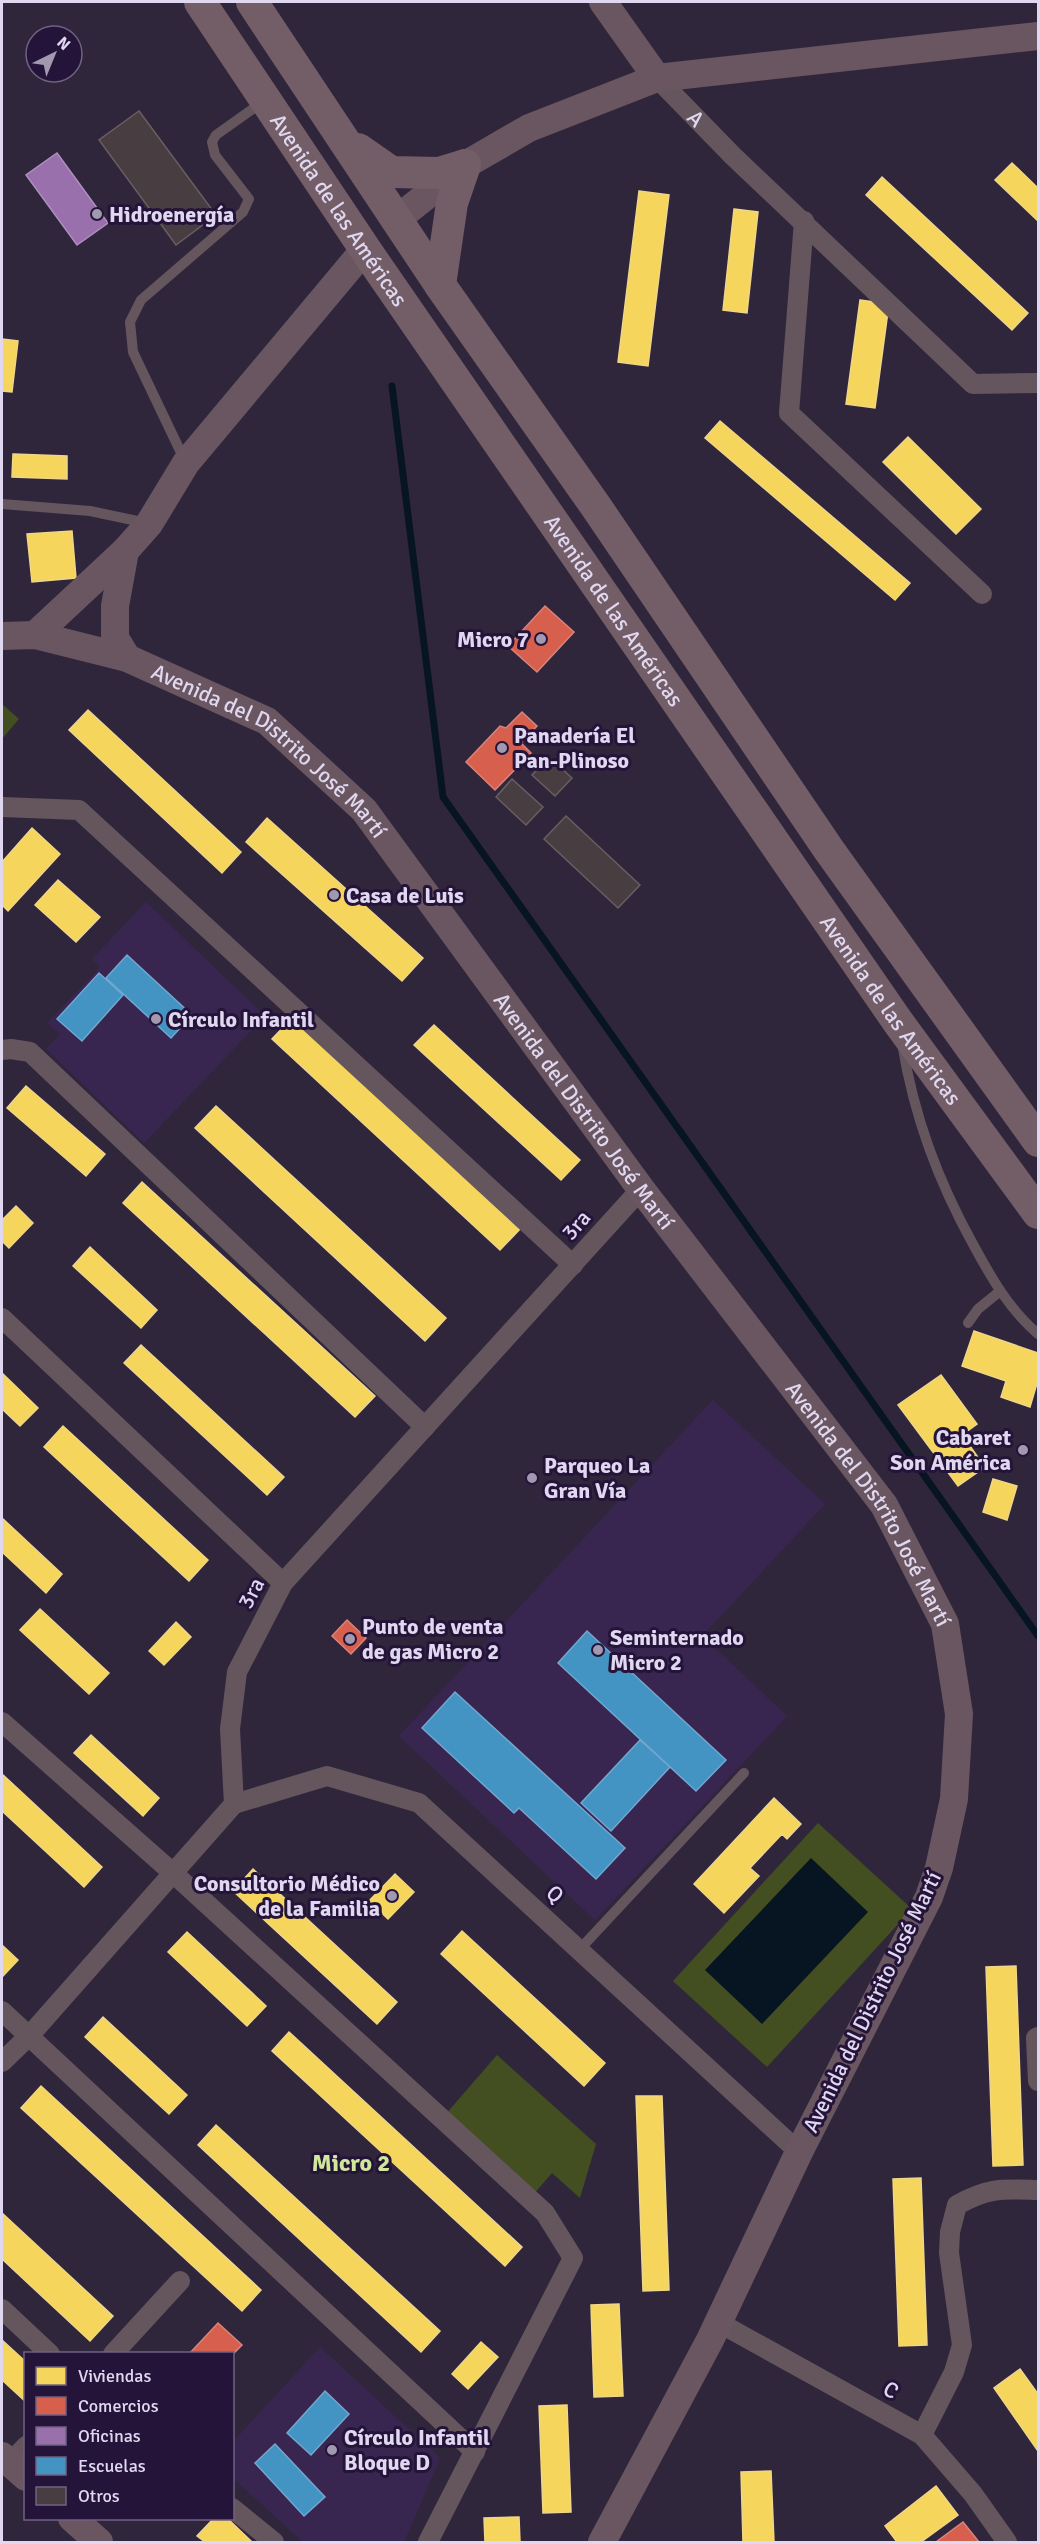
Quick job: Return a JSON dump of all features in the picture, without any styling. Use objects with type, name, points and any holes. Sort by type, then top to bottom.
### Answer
[{"type":"main road","name":"Avenida de las Américas","points":[[200,2],[365,249],[898,1022],[1038,1214]]},
{"type":"main road","name":"Avenida de las Américas","points":[[252,2],[441,285],[597,508],[829,850],[1038,1141]]},
{"type":"main road","name":"A","points":[[603,2],[657,78]]},
{"type":"main road","points":[[35,635],[125,551],[148,524],[186,463],[365,249],[397,219],[465,165],[529,128],[657,78],[1038,36]]},
{"type":"main road","points":[[341,136],[391,172],[439,173],[465,165]]},
{"type":"main road","points":[[441,285],[452,203],[465,165]]},
{"type":"main road","points":[[125,551],[115,606],[115,638],[127,658]]},
{"type":"main road","name":"Avenida del Distrito José Martí","points":[[2,636],[35,635],[127,658],[267,721],[364,810],[641,1188],[884,1505],[945,1624],[959,1714],[954,1799],[939,1868],[929,1897],[799,2152],[716,2321],[710,2340],[602,2542]]},
{"type":"main road","points":[[74,2520],[99,2542]]},
{"type":"street","name":"A","points":[[657,78],[733,156],[973,384],[1038,383]]},
{"type":"street","points":[[804,221],[789,413],[982,594]]},
{"type":"street","points":[[2,807],[79,810],[573,1265]]},
{"type":"street","points":[[2,1050],[30,1052],[426,1427]]},
{"type":"street","name":"3ra","points":[[234,1804],[230,1729],[237,1672],[283,1583],[641,1188]]},
{"type":"street","points":[[2,1318],[283,1583]]},
{"type":"street","points":[[2,1722],[547,2210],[573,2258],[428,2542]]},
{"type":"street","name":"Q","points":[[234,1804],[327,1776],[419,1803],[799,2152]]},
{"type":"street","points":[[2,2062],[30,2035],[234,1804]]},
{"type":"street","points":[[2,2011],[475,2452]]},
{"type":"street","points":[[1038,2037],[1036,2038],[1038,2081]]},
{"type":"street","points":[[922,2434],[954,2372],[962,2345],[949,2253],[950,2232],[957,2205],[979,2193],[1002,2189],[1038,2190]]},
{"type":"street","points":[[115,2352],[180,2281]]},
{"type":"street","points":[[2,2309],[48,2352]]},
{"type":"street","name":"C","points":[[716,2321],[922,2434],[973,2494],[1007,2542]]},
{"type":"street","points":[[234,2510],[274,2542]]},
{"type":"lane","points":[[186,463],[133,352],[130,322],[141,300],[243,212],[249,199],[215,155],[212,142],[216,135],[266,99]]},
{"type":"lane","points":[[2,504],[90,511],[148,524]]},
{"type":"lane","points":[[898,1022],[909,1089],[949,1200],[999,1292],[1021,1320],[1038,1335]]},
{"type":"lane","points":[[968,1323],[978,1309],[999,1292]]},
{"type":"lane","points":[[580,1949],[744,1773]]},
{"type":"shaded area","name":"Círculo Infantil","points":[[146,902],[265,1016],[144,1143],[46,1049],[60,1034],[47,1023],[100,967],[92,959]]},
{"type":"shaded area","name":"Seminternado Micro 2","points":[[713,1400],[825,1504],[702,1636],[787,1716],[595,1920],[399,1736]]},
{"type":"shaded area","name":"Círculo Infantil Bloque D","points":[[320,2347],[440,2458],[404,2542],[303,2542],[234,2479],[234,2441]]},
{"type":"green space","points":[[2,704],[19,719],[2,739]]},
{"type":"green space","points":[[818,1823],[912,1909],[767,2067],[673,1981]]},
{"type":"green space","points":[[497,2055],[596,2144],[580,2198],[552,2173],[532,2196],[445,2115]]},
{"type":"water","points":[[811,1858],[868,1912],[762,2024],[705,1970]]},
{"type":"building: Viviendas","points":[[1012,163],[1038,188],[1038,221],[995,180]]},
{"type":"building: Viviendas","points":[[882,177],[1028,313],[1012,330],[866,195]]},
{"type":"building: Viviendas","points":[[639,191],[669,195],[648,366],[618,362]]},
{"type":"building: Viviendas","points":[[734,209],[758,212],[747,313],[723,310]]},
{"type":"building: Viviendas","points":[[860,300],[889,304],[875,408],[846,404]]},
{"type":"building: Viviendas","points":[[2,339],[18,341],[12,392],[2,391]]},
{"type":"building: Viviendas","points":[[720,421],[910,583],[895,600],[705,438]]},
{"type":"building: Viviendas","points":[[908,437],[981,509],[956,534],[883,462]]},
{"type":"building: Viviendas","points":[[13,454],[67,456],[67,479],[12,477]]},
{"type":"building: Viviendas","points":[[72,531],[76,578],[32,582],[27,534]]},
{"type":"building: Viviendas","points":[[88,710],[241,852],[222,873],[69,730]]},
{"type":"building: Viviendas","points":[[267,818],[423,958],[402,981],[246,842]]},
{"type":"building: Viviendas","points":[[32,828],[60,854],[8,911],[2,905],[2,862]]},
{"type":"building: Viviendas","points":[[58,880],[100,917],[76,942],[35,905]]},
{"type":"building: Viviendas","points":[[292,1018],[520,1229],[500,1250],[272,1039]]},
{"type":"building: Viviendas","points":[[434,1025],[580,1160],[561,1180],[414,1045]]},
{"type":"building: Viviendas","points":[[26,1086],[105,1154],[86,1176],[7,1108]]},
{"type":"building: Viviendas","points":[[216,1106],[446,1318],[425,1341],[195,1128]]},
{"type":"building: Viviendas","points":[[142,1182],[375,1396],[355,1417],[123,1203]]},
{"type":"building: Viviendas","points":[[16,1206],[33,1223],[9,1248],[2,1241],[2,1220]]},
{"type":"building: Viviendas","points":[[90,1247],[157,1310],[141,1328],[73,1266]]},
{"type":"building: Viviendas","points":[[974,1331],[1038,1353],[1038,1380],[1030,1407],[1001,1397],[1006,1381],[962,1366]]},
{"type":"building: Viviendas","points":[[141,1345],[284,1477],[267,1495],[124,1363]]},
{"type":"building: Viviendas","points":[[2,1373],[38,1408],[20,1426],[2,1409]]},
{"type":"building: Viviendas","points":[[941,1375],[977,1424],[962,1435],[985,1467],[958,1486],[898,1405]]},
{"type":"building: Viviendas","points":[[63,1426],[208,1560],[189,1581],[44,1447]]},
{"type":"building: Viviendas","points":[[993,1479],[1017,1486],[1007,1520],[983,1512]]},
{"type":"building: Viviendas","points":[[2,1518],[62,1574],[46,1593],[2,1552]]},
{"type":"building: Viviendas","points":[[40,1609],[109,1673],[89,1694],[20,1630]]},
{"type":"building: Viviendas","points":[[176,1622],[191,1637],[164,1665],[149,1651]]},
{"type":"building: Viviendas","points":[[91,1735],[159,1798],[143,1816],[74,1753]]},
{"type":"building: Viviendas","points":[[2,1774],[102,1867],[84,1887],[2,1811]]},
{"type":"building: Viviendas","points":[[774,1798],[801,1824],[787,1839],[782,1834],[750,1868],[759,1876],[724,1913],[694,1884]]},
{"type":"building: Viviendas","points":[[253,1869],[397,2002],[377,2024],[233,1891]]},
{"type":"building: Viviendas","name":"Consultorio Médico de la Familia","points":[[395,1874],[414,1892],[388,1919],[369,1901]]},
{"type":"building: Viviendas","points":[[462,1931],[605,2063],[584,2086],[441,1954]]},
{"type":"building: Viviendas","points":[[187,1932],[266,2006],[247,2026],[168,1952]]},
{"type":"building: Viviendas","points":[[2,1945],[18,1960],[2,1977]]},
{"type":"building: Viviendas","points":[[1016,1966],[1023,2165],[993,2166],[986,1967]]},
{"type":"building: Viviendas","points":[[103,2017],[187,2095],[169,2114],[85,2037]]},
{"type":"building: Viviendas","points":[[289,2032],[522,2247],[505,2266],[272,2051]]},
{"type":"building: Viviendas","points":[[41,2086],[261,2290],[242,2311],[21,2108]]},
{"type":"building: Viviendas","points":[[636,2096],[662,2096],[669,2290],[643,2291]]},
{"type":"building: Viviendas","points":[[216,2125],[440,2331],[421,2352],[198,2145]]},
{"type":"building: Viviendas","points":[[921,2178],[927,2345],[899,2346],[893,2179]]},
{"type":"building: Viviendas","points":[[2,2213],[113,2316],[90,2341],[2,2259]]},
{"type":"building: Viviendas","points":[[619,2304],[623,2396],[594,2397],[591,2305]]},
{"type":"building: Viviendas","points":[[2,2340],[24,2360],[24,2400],[2,2380]]},
{"type":"building: Viviendas","points":[[481,2342],[498,2357],[468,2389],[452,2374]]},
{"type":"building: Viviendas","points":[[1020,2369],[1038,2394],[1038,2451],[994,2388]]},
{"type":"building: Viviendas","points":[[567,2405],[571,2512],[543,2513],[539,2406]]},
{"type":"building: Viviendas","points":[[771,2471],[774,2542],[743,2542],[741,2472]]},
{"type":"building: Viviendas","points":[[936,2486],[958,2515],[921,2542],[897,2542],[885,2526]]},
{"type":"building: Viviendas","points":[[519,2517],[520,2542],[485,2542],[484,2518]]},
{"type":"building: Viviendas","points":[[212,2520],[229,2520],[252,2542],[205,2542],[197,2536]]},
{"type":"building: Comercios","name":"Micro 7","points":[[545,606],[574,632],[537,672],[508,646]]},
{"type":"building: Comercios","name":"Panadería El Pan-Plinoso","points":[[522,712],[537,726],[521,743],[531,753],[495,790],[466,762],[500,726],[506,728]]},
{"type":"building: Comercios","points":[[347,1620],[366,1638],[351,1654],[332,1636]]},
{"type":"building: Comercios","points":[[218,2323],[242,2345],[234,2353],[191,2352]]},
{"type":"building: Comercios","points":[[963,2522],[979,2542],[936,2542]]},
{"type":"building: Oficinas","points":[[57,153],[108,223],[77,245],[26,175]]},
{"type":"building: Escuelas","points":[[127,955],[192,1015],[171,1038],[106,978]]},
{"type":"building: Escuelas","points":[[99,973],[123,995],[82,1041],[57,1019]]},
{"type":"building: Escuelas","points":[[587,1631],[726,1760],[696,1791],[558,1663]]},
{"type":"building: Escuelas","points":[[455,1692],[625,1848],[596,1879],[519,1808],[514,1813],[422,1728]]},
{"type":"building: Escuelas","points":[[640,1740],[670,1767],[611,1831],[581,1803]]},
{"type":"building: Escuelas","points":[[325,2391],[349,2414],[311,2455],[287,2433]]},
{"type":"building: Escuelas","points":[[275,2444],[325,2497],[304,2516],[255,2463]]},
{"type":"building: Otros","points":[[139,111],[216,215],[176,245],[99,140]]},
{"type":"building: Otros","points":[[549,757],[572,778],[555,796],[532,775]]},
{"type":"building: Otros","points":[[512,779],[543,807],[526,825],[496,797]]},
{"type":"building: Otros","points":[[566,816],[640,885],[618,908],[544,839]]},
{"type":"waterway","points":[[392,386],[443,797],[1038,1636]]},
{"type":"place","name":"Hidroenergía","points":[[97,214]]},
{"type":"place","name":"Micro 7","points":[[541,639]]},
{"type":"place","name":"Panadería El Pan-Plinoso","points":[[502,748]]},
{"type":"place","name":"Casa de Luis","points":[[334,895]]},
{"type":"place","name":"Círculo Infantil","points":[[156,1019]]},
{"type":"place","name":"Cabaret Son América","points":[[1023,1450]]},
{"type":"place","name":"Parqueo La Gran Vía","points":[[532,1478]]},
{"type":"place","name":"Punto de venta de gas Micro 2","points":[[350,1639]]},
{"type":"place","name":"Seminternado Micro 2","points":[[598,1650]]},
{"type":"place","name":"Consultorio Médico de la Familia","points":[[392,1896]]},
{"type":"place","name":"Círculo Infantil Bloque D","points":[[332,2450]]},
{"type":"district","name":"Micro 2","points":[[351,2163]]}]
